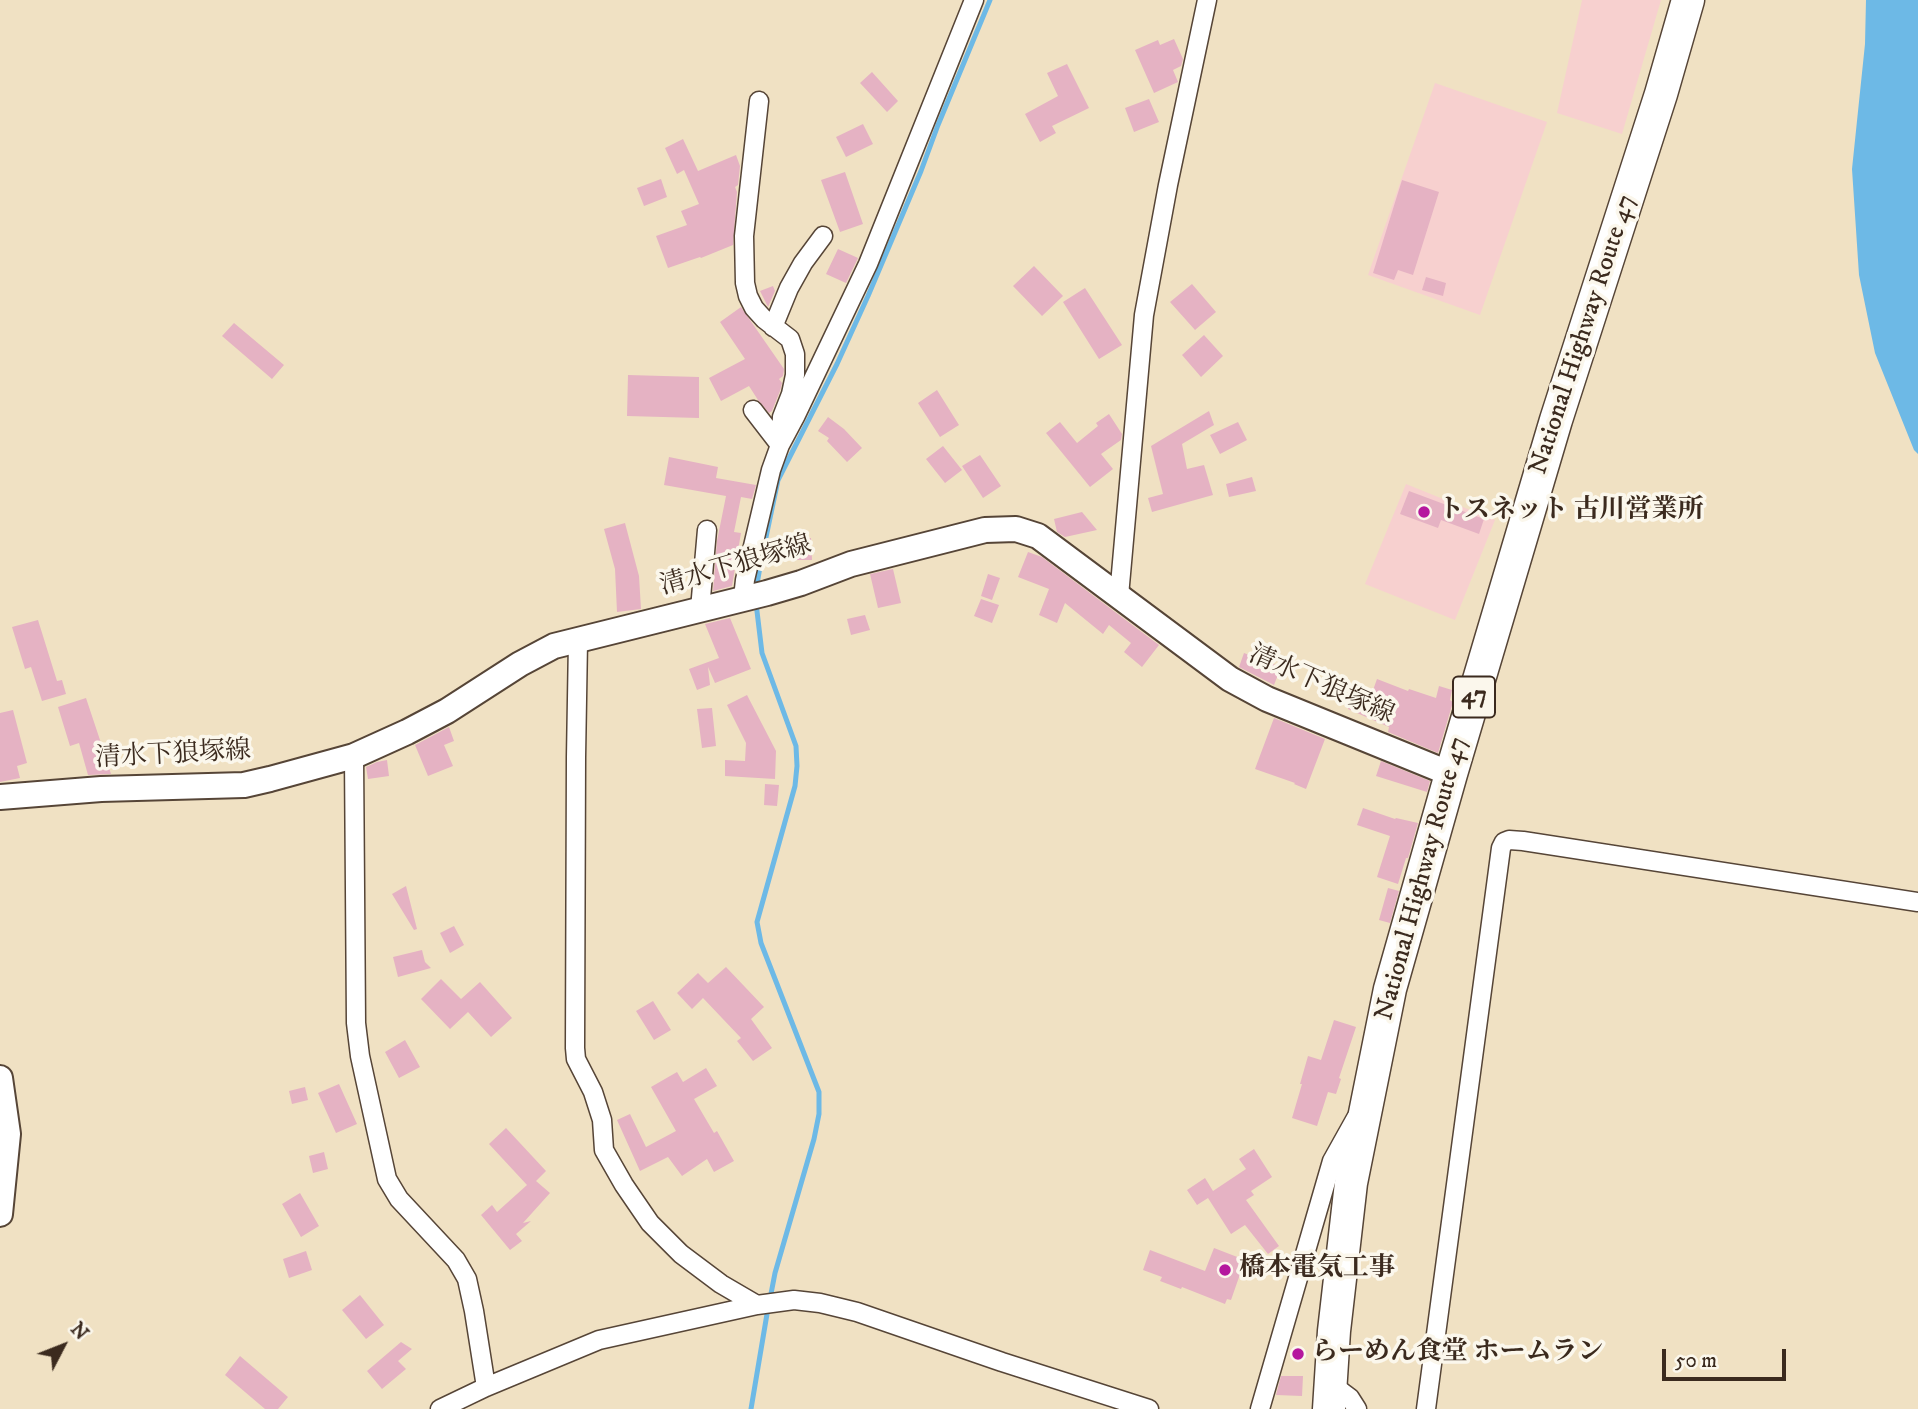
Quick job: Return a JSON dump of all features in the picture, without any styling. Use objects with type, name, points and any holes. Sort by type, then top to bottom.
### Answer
[{"type":"highway","name":"National Highway Route 47","points":[[1330,1396],[1334,1331],[1351,1184],[1390,989],[1556,420],[1661,94],[1688,0]]},
{"type":"main road","name":"清水下狼塚線","points":[[0,797],[101,789],[244,785],[355,756],[447,711],[520,664],[554,646],[801,583],[851,564],[985,530],[1016,528],[1038,536],[1239,684],[1267,699],[1451,774]]},
{"type":"main road","points":[[0,1078],[8,1134],[0,1214]]},
{"type":"street","points":[[753,596],[745,580],[765,494],[780,445],[868,264],[974,0]]},
{"type":"street","points":[[1119,596],[1144,315],[1207,0]]},
{"type":"street","points":[[759,101],[744,236],[746,283],[748,296],[754,307],[773,327],[790,339],[795,354],[795,375],[782,417],[780,445]]},
{"type":"street","points":[[773,327],[789,288],[823,236]]},
{"type":"street","points":[[752,410],[780,445]]},
{"type":"street","points":[[700,609],[707,530]]},
{"type":"street","points":[[578,641],[576,1059],[593,1092],[602,1120],[604,1150],[650,1223],[681,1254],[720,1284],[765,1304]]},
{"type":"street","points":[[355,756],[356,1023],[360,1056],[387,1179],[399,1199],[456,1260],[467,1279],[486,1387]]},
{"type":"street","points":[[1426,1409],[1501,848],[1504,842],[1523,841],[1918,902]]},
{"type":"street","points":[[1260,1409],[1332,1161],[1368,1100]]},
{"type":"street","points":[[440,1409],[599,1340],[794,1300],[857,1312],[1149,1409]]},
{"type":"street","points":[[1330,1396],[1350,1398],[1357,1409]]},
{"type":"shaded area","points":[[1582,0],[1661,0],[1622,134],[1557,113]]},
{"type":"shaded area","points":[[1435,83],[1547,122],[1480,315],[1368,275]]},
{"type":"shaded area","points":[[1406,484],[1495,520],[1455,620],[1365,584]]},
{"type":"water","points":[[1866,0],[1918,0],[1918,454],[1914,450],[1875,353],[1859,275],[1852,169],[1865,44]]},
{"type":"building","points":[[1174,39],[1183,59],[1181,66],[1173,70],[1178,82],[1154,93],[1135,50],[1158,40],[1160,45]]},
{"type":"building","points":[[1067,64],[1089,108],[1052,126],[1056,133],[1040,142],[1025,114],[1058,96],[1047,73]]},
{"type":"building","points":[[872,72],[898,101],[887,112],[860,83]]},
{"type":"building","points":[[1149,99],[1159,122],[1134,132],[1125,108]]},
{"type":"building","points":[[863,124],[873,144],[846,157],[836,137]]},
{"type":"building","points":[[683,139],[698,171],[736,155],[740,166],[738,185],[735,187],[737,192],[733,245],[668,268],[656,236],[687,225],[681,211],[699,204],[684,170],[677,174],[665,148]]},
{"type":"building","points":[[845,172],[863,224],[840,232],[821,180]]},
{"type":"building","points":[[661,179],[667,197],[644,206],[637,188]]},
{"type":"building","points":[[1402,180],[1439,192],[1413,275],[1398,270],[1394,280],[1373,273]]},
{"type":"building","points":[[838,249],[858,258],[846,283],[826,274]]},
{"type":"building","points":[[1034,266],[1063,296],[1042,316],[1013,286]]},
{"type":"building","points":[[1426,277],[1446,283],[1443,296],[1422,290]]},
{"type":"building","points":[[1192,284],[1216,312],[1195,330],[1170,302]]},
{"type":"building","points":[[773,286],[775,291],[768,307],[760,291]]},
{"type":"building","points":[[1085,288],[1122,345],[1099,359],[1063,302]]},
{"type":"building","points":[[741,307],[784,369],[783,376],[779,379],[782,383],[780,391],[769,413],[749,386],[721,401],[709,378],[745,359],[720,322]]},
{"type":"building","points":[[234,323],[284,365],[272,379],[222,336]]},
{"type":"building","points":[[1204,335],[1223,356],[1201,377],[1182,355]]},
{"type":"building","points":[[628,375],[699,377],[699,418],[627,416]]},
{"type":"building","points":[[937,390],[959,425],[940,437],[918,403]]},
{"type":"building","points":[[1209,411],[1214,425],[1182,444],[1187,469],[1204,465],[1213,495],[1152,512],[1148,498],[1163,494],[1151,446]]},
{"type":"building","points":[[1109,414],[1122,434],[1121,440],[1101,454],[1113,469],[1090,487],[1046,433],[1060,422],[1077,443]]},
{"type":"building","points":[[828,417],[862,448],[847,462],[827,441],[829,438],[818,431]]},
{"type":"building","points":[[1238,422],[1247,440],[1220,454],[1210,435]]},
{"type":"building","points":[[943,446],[962,470],[945,483],[926,459]]},
{"type":"building","points":[[980,455],[1001,486],[983,498],[962,466]]},
{"type":"building","points":[[669,457],[718,467],[716,478],[756,485],[752,499],[741,497],[734,532],[741,533],[732,586],[713,591],[717,541],[726,496],[664,485]]},
{"type":"building","points":[[1252,477],[1256,491],[1229,497],[1226,484]]},
{"type":"building","points":[[1409,491],[1484,519],[1479,534],[1441,520],[1438,528],[1400,514]]},
{"type":"building","points":[[1082,512],[1097,530],[1065,537],[1057,532],[1054,519]]},
{"type":"building","points":[[625,523],[639,576],[641,609],[617,612],[615,569],[604,529]]},
{"type":"building","points":[[811,538],[812,560],[784,560],[784,539]]},
{"type":"building","points":[[1028,552],[1042,557],[1159,645],[1142,667],[1124,652],[1131,643],[1109,625],[1103,634],[1065,603],[1057,623],[1039,615],[1049,589],[1018,577]]},
{"type":"building","points":[[893,569],[901,603],[878,608],[870,574]]},
{"type":"building","points":[[988,574],[1000,578],[992,600],[981,596]]},
{"type":"building","points":[[981,599],[999,605],[992,623],[974,616]]},
{"type":"building","points":[[865,615],[870,630],[851,635],[847,619]]},
{"type":"building","points":[[730,618],[751,669],[715,683],[708,667],[710,685],[697,690],[689,669],[719,658],[705,624]]},
{"type":"building","points":[[38,620],[57,681],[62,680],[66,694],[42,701],[31,667],[25,669],[12,627]]},
{"type":"building","points":[[1244,653],[1281,667],[1274,685],[1239,667]]},
{"type":"building","points":[[1377,679],[1436,698],[1439,686],[1452,690],[1450,700],[1453,702],[1438,753],[1388,732],[1389,727],[1348,709],[1357,687],[1372,693]]},
{"type":"building","points":[[747,695],[776,751],[775,779],[725,776],[725,760],[745,761],[746,743],[727,705]]},
{"type":"building","points":[[86,698],[111,774],[88,775],[79,743],[70,746],[58,707]]},
{"type":"building","points":[[712,708],[716,746],[702,748],[697,709]]},
{"type":"building","points":[[13,710],[27,763],[17,766],[20,778],[0,782],[0,713]]},
{"type":"building","points":[[1274,718],[1325,739],[1306,789],[1255,769]]},
{"type":"building","points":[[449,727],[454,741],[444,745],[453,766],[428,776],[415,745]]},
{"type":"building","points":[[387,760],[389,776],[368,779],[366,767]]},
{"type":"building","points":[[1381,761],[1430,781],[1427,792],[1376,776]]},
{"type":"building","points":[[765,784],[779,785],[777,806],[764,805]]},
{"type":"building","points":[[1363,808],[1395,819],[1418,823],[1398,884],[1377,877],[1390,836],[1357,825]]},
{"type":"building","points":[[406,886],[417,929],[414,930],[392,894]]},
{"type":"building","points":[[1388,888],[1399,891],[1390,923],[1379,920]]},
{"type":"building","points":[[454,926],[464,945],[450,953],[440,933]]},
{"type":"building","points":[[422,950],[425,962],[431,968],[398,977],[393,957]]},
{"type":"building","points":[[726,967],[764,1007],[751,1019],[772,1048],[753,1061],[737,1041],[741,1038],[703,998],[692,1009],[677,993],[698,973],[708,983]]},
{"type":"building","points":[[441,979],[461,999],[480,982],[512,1018],[491,1037],[468,1012],[450,1029],[421,999]]},
{"type":"building","points":[[653,1001],[671,1030],[654,1040],[636,1011]]},
{"type":"building","points":[[1334,1020],[1356,1027],[1336,1094],[1328,1092],[1317,1126],[1292,1118],[1308,1056],[1321,1060]]},
{"type":"building","points":[[405,1040],[420,1067],[399,1078],[385,1052]]},
{"type":"building","points":[[706,1068],[717,1086],[694,1099],[734,1161],[714,1172],[707,1159],[682,1176],[668,1157],[640,1171],[617,1120],[630,1114],[646,1147],[676,1131],[651,1087],[677,1072],[683,1082]]},
{"type":"building","points":[[339,1084],[357,1124],[336,1133],[318,1093]]},
{"type":"building","points":[[305,1087],[308,1100],[292,1104],[289,1091]]},
{"type":"building","points":[[506,1128],[546,1171],[536,1181],[550,1193],[523,1223],[531,1221],[516,1234],[522,1241],[510,1250],[481,1215],[492,1205],[497,1212],[527,1185],[489,1144]]},
{"type":"building","points":[[1254,1149],[1272,1177],[1251,1191],[1254,1195],[1246,1200],[1279,1246],[1268,1254],[1245,1225],[1231,1234],[1208,1198],[1197,1205],[1187,1190],[1205,1178],[1213,1191],[1246,1169],[1239,1159]]},
{"type":"building","points":[[324,1152],[328,1169],[313,1173],[309,1156]]},
{"type":"building","points":[[300,1193],[319,1226],[301,1237],[282,1204]]},
{"type":"building","points":[[1214,1248],[1245,1260],[1231,1300],[1227,1299],[1225,1304],[1160,1281],[1162,1277],[1143,1270],[1150,1250],[1205,1271]]},
{"type":"building","points":[[306,1251],[312,1270],[289,1278],[283,1259]]},
{"type":"building","points":[[360,1295],[384,1325],[366,1339],[342,1310]]},
{"type":"building","points":[[401,1342],[412,1349],[398,1361],[406,1369],[382,1389],[367,1371]]},
{"type":"building","points":[[240,1356],[288,1397],[278,1409],[265,1409],[225,1375]]},
{"type":"building","points":[[1281,1376],[1303,1376],[1302,1396],[1276,1395]]},
{"type":"waterway","points":[[756,590],[778,480],[868,296],[990,0]]},
{"type":"waterway","points":[[756,603],[762,653],[796,746],[797,766],[795,786],[757,922],[761,943],[819,1092],[819,1114],[814,1139],[770,1299]]},
{"type":"waterway","points":[[751,1409],[768,1308]]},
{"type":"place","name":"トスネット 古川営業所","points":[[1424,512]]},
{"type":"place","name":"橋本電気工事","points":[[1225,1270]]},
{"type":"place","name":"らーめん食堂 ホームラン","points":[[1298,1354]]}]
